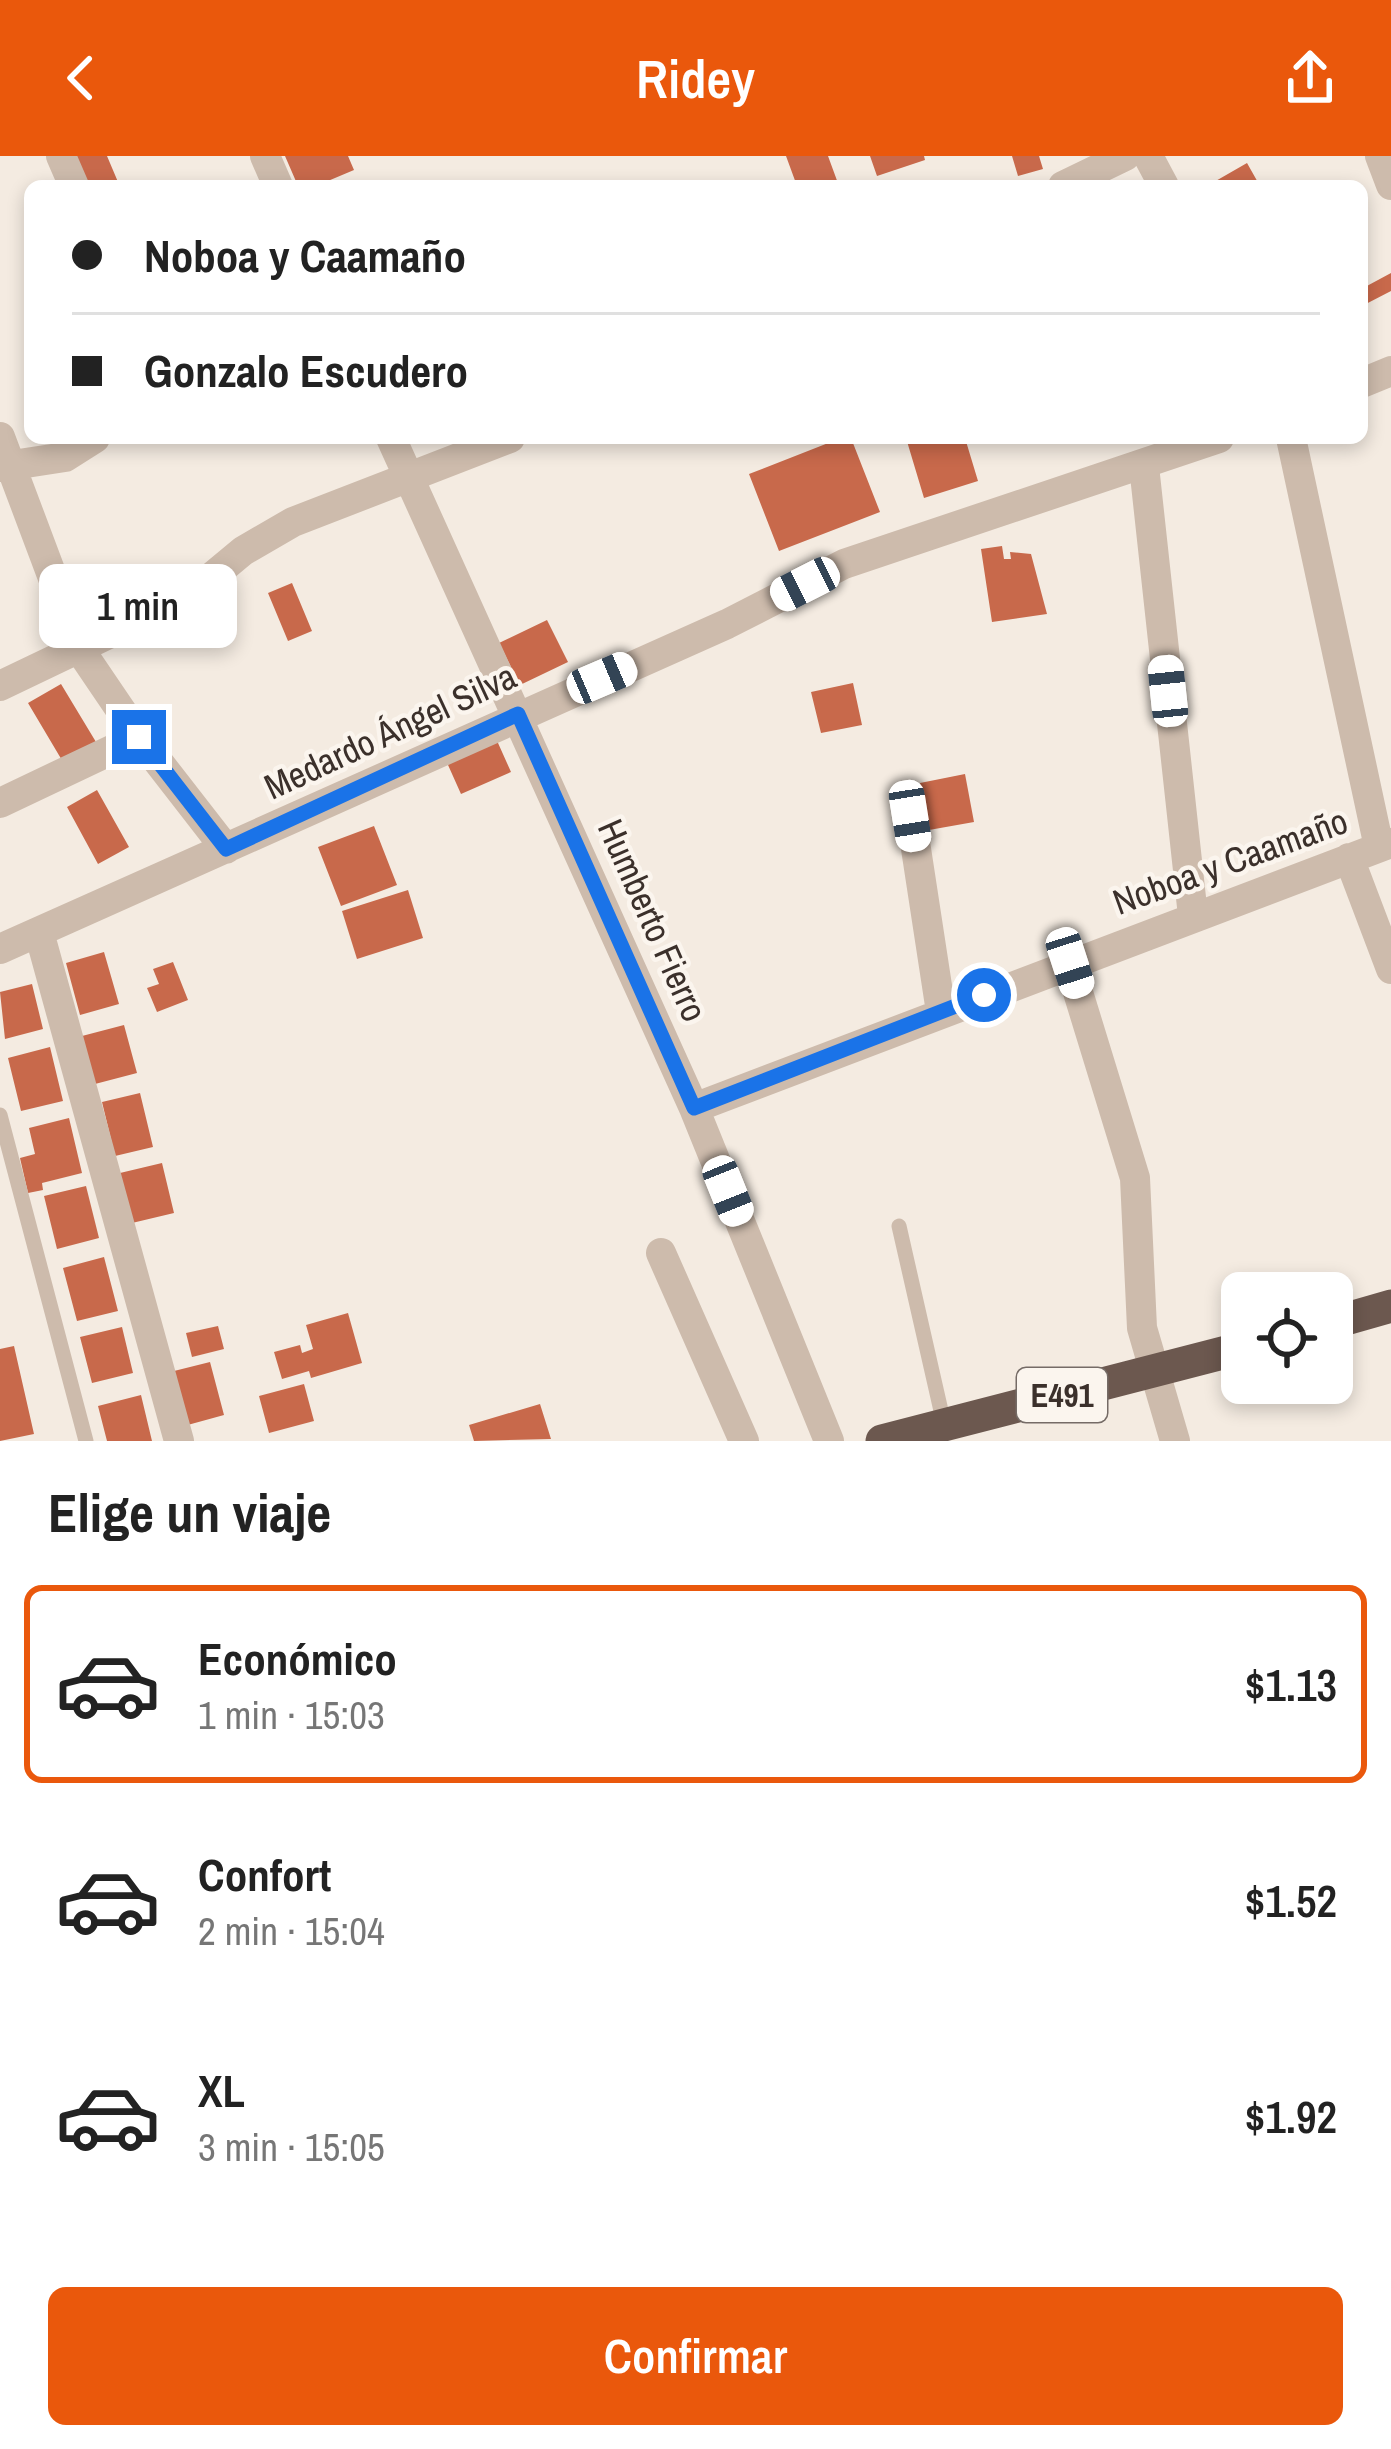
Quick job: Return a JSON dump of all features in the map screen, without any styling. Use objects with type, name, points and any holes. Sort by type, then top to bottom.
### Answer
[{"type":"highway","points":[[1353,1317],[1391,1306]]},
{"type":"highway","name":"E491","points":[[883,1441],[1221,1354]]},
{"type":"street","points":[[1075,180],[1125,156]]},
{"type":"street","points":[[1380,156],[1391,185]]},
{"type":"street","points":[[86,444],[65,457],[3,455],[80,650],[139,737],[226,849]]},
{"type":"street","name":"Humberto Fierro","points":[[394,444],[694,1108],[830,1441]]},
{"type":"street","points":[[0,686],[190,595],[242,550],[293,522],[493,444]]},
{"type":"street","name":"Medardo Ángel Silva","points":[[0,950],[727,624],[844,564],[1203,444]]},
{"type":"street","points":[[1292,444],[1385,845]]},
{"type":"street","points":[[1144,466],[1192,916]]},
{"type":"street","points":[[0,803],[139,737]]},
{"type":"street","points":[[910,816],[940,1012]]},
{"type":"street","name":"Noboa y Caamaño","points":[[694,1108],[1385,845]]},
{"type":"street","points":[[1349,858],[1391,969]]},
{"type":"street","points":[[39,932],[179,1441]]},
{"type":"street","points":[[1070,963],[1135,1178],[1142,1328],[1175,1441]]},
{"type":"street","points":[[661,1253],[743,1441]]},
{"type":"lane","points":[[0,1115],[86,1441]]},
{"type":"lane","points":[[899,1226],[944,1424]]},
{"type":"building","points":[[64,156],[107,156],[117,180],[74,180]]},
{"type":"building","points":[[285,156],[348,156],[354,170],[330,180],[295,180]]},
{"type":"building","points":[[786,156],[828,156],[837,180],[795,180]]},
{"type":"building","points":[[870,156],[924,156],[925,160],[877,176]]},
{"type":"building","points":[[1012,156],[1039,156],[1043,169],[1018,176]]},
{"type":"building","points":[[1247,163],[1257,180],[1217,180]]},
{"type":"building","points":[[1391,273],[1391,291],[1368,303],[1368,285]]},
{"type":"building","points":[[826,444],[853,444],[880,512],[779,551],[749,474]]},
{"type":"building","points":[[908,444],[967,444],[978,481],[924,498]]},
{"type":"building","points":[[1002,546],[1004,559],[1011,559],[1010,552],[1031,554],[1047,614],[992,622],[981,549]]},
{"type":"building","points":[[292,583],[312,631],[288,641],[268,593]]},
{"type":"building","points":[[547,620],[568,662],[520,685],[499,643]]},
{"type":"building","points":[[853,683],[862,725],[821,733],[811,692]]},
{"type":"building","points":[[61,684],[96,742],[63,762],[28,703]]},
{"type":"building","points":[[494,734],[511,772],[461,794],[444,756]]},
{"type":"building","points":[[965,774],[974,822],[929,830],[920,783]]},
{"type":"building","points":[[97,790],[129,847],[98,864],[67,807]]},
{"type":"building","points":[[374,826],[397,885],[341,906],[318,847]]},
{"type":"building","points":[[408,890],[423,938],[357,959],[342,911]]},
{"type":"building","points":[[104,952],[119,1004],[80,1015],[66,963]]},
{"type":"building","points":[[173,962],[188,1000],[157,1012],[147,988],[159,984],[153,969]]},
{"type":"building","points":[[32,984],[43,1029],[5,1039],[0,992]]},
{"type":"building","points":[[124,1025],[137,1073],[95,1084],[82,1036]]},
{"type":"building","points":[[50,1047],[63,1101],[21,1111],[8,1058]]},
{"type":"building","points":[[140,1093],[153,1147],[115,1156],[102,1102]]},
{"type":"building","points":[[69,1118],[82,1173],[42,1183],[43,1190],[28,1193],[20,1158],[35,1154],[29,1128]]},
{"type":"building","points":[[162,1163],[174,1213],[132,1223],[120,1173]]},
{"type":"building","points":[[86,1186],[99,1238],[57,1249],[44,1196]]},
{"type":"building","points":[[104,1257],[118,1311],[77,1321],[63,1268]]},
{"type":"building","points":[[348,1313],[362,1363],[311,1378],[309,1371],[282,1379],[274,1352],[300,1345],[302,1353],[313,1349],[306,1325]]},
{"type":"building","points":[[218,1326],[224,1349],[192,1357],[186,1333]]},
{"type":"building","points":[[122,1327],[133,1373],[92,1383],[80,1337]]},
{"type":"building","points":[[14,1346],[34,1434],[0,1441],[0,1349]]},
{"type":"building","points":[[210,1362],[224,1415],[184,1426],[170,1372]]},
{"type":"building","points":[[304,1384],[314,1421],[269,1433],[259,1396]]},
{"type":"building","points":[[141,1395],[152,1441],[107,1441],[98,1406]]},
{"type":"building","points":[[540,1404],[551,1439],[474,1441],[469,1425]]},
{"type":"route","points":[[139,737],[226,849],[518,714],[694,1108],[984,995]]}]
